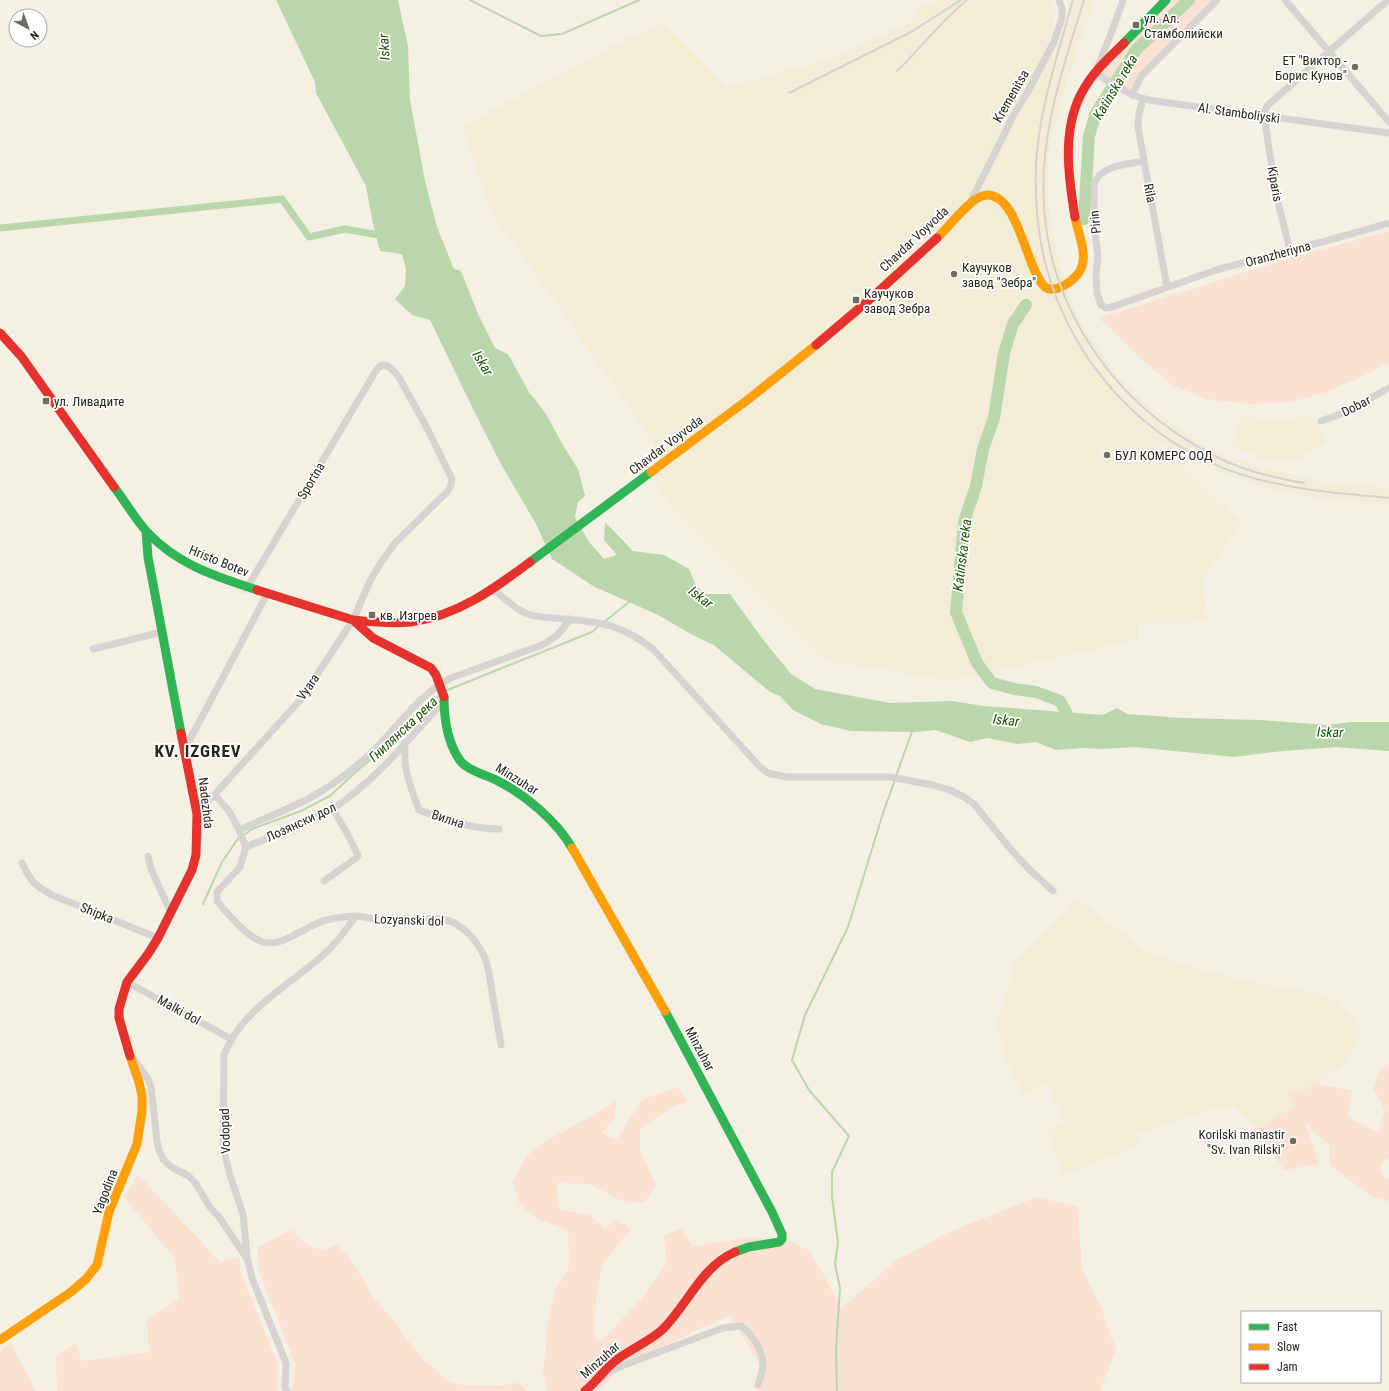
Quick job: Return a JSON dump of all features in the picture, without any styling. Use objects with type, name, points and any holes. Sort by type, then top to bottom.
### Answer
[{"type":"street","name":"Kremenitsa","points":[[971,202],[1013,116],[1052,47],[1062,18],[1062,8],[1059,0]]},
{"type":"street","points":[[1095,73],[1123,0]]},
{"type":"street","name":"Chavdar Voyvoda","points":[[493,589],[764,387],[830,333],[930,245],[971,202],[980,196],[989,195],[998,198],[1007,206],[1019,229],[1036,274],[1044,287],[1048,289],[1061,287],[1075,278],[1080,271],[1083,255],[1072,199],[1070,180],[1070,137],[1073,113],[1083,90],[1095,73],[1166,0]]},
{"type":"street","points":[[1132,94],[1142,75],[1217,0]]},
{"type":"street","points":[[1285,0],[1389,122]]},
{"type":"street","points":[[1264,116],[1268,105],[1388,0]]},
{"type":"street","name":"Al. Stamboliyski","points":[[1095,73],[1143,99],[1389,133]]},
{"type":"street","name":"Rila","points":[[1143,99],[1139,114],[1138,126],[1167,287]]},
{"type":"street","name":"Kiparis","points":[[1264,116],[1276,194],[1290,250]]},
{"type":"street","name":"Pirin","points":[[1112,307],[1106,308],[1101,305],[1097,293],[1096,275],[1098,256],[1094,225],[1094,184],[1096,178],[1101,173],[1111,168],[1144,161]]},
{"type":"street","name":"Oranzheriyna","points":[[1112,307],[1216,270],[1389,222]]},
{"type":"street","name":"Hristo Botev","points":[[0,333],[21,356],[146,530],[166,550],[182,561],[214,576],[353,620],[373,638],[431,668],[436,674],[440,685]]},
{"type":"street","name":"Vyara","points":[[197,814],[301,699],[353,620],[370,581],[382,561],[395,543],[448,491],[451,485],[452,479],[425,424],[397,375],[388,366],[382,365],[373,375]]},
{"type":"street","name":"Sportna","points":[[248,586],[373,375]]},
{"type":"street","name":"Dobar","points":[[1321,421],[1341,414],[1389,388]]},
{"type":"street","name":"Nadezhda","points":[[119,1009],[127,982],[158,938],[192,870],[196,855],[197,814],[148,557],[146,530]]},
{"type":"street","points":[[353,620],[396,624],[432,618],[473,602],[493,589],[518,609],[531,615],[605,623],[621,628],[638,637],[653,648],[760,767],[768,773],[786,777],[890,777],[933,785],[950,790],[974,804],[1013,852],[1032,872],[1053,890]]},
{"type":"street","points":[[185,749],[268,592]]},
{"type":"street","points":[[240,832],[305,800],[344,775],[371,753],[418,703],[440,685],[451,678],[542,645],[554,639],[570,619]]},
{"type":"street","points":[[93,649],[162,632]]},
{"type":"street","name":"Minzuhar","points":[[440,685],[444,699],[446,727],[451,743],[459,760],[466,766],[499,781],[533,804],[553,822],[570,844],[661,1004],[772,1212],[782,1234],[782,1238],[779,1242],[733,1252],[720,1260],[708,1271],[667,1325],[614,1362],[585,1391]]},
{"type":"street","points":[[405,744],[444,699]]},
{"type":"street","name":"Лозянски дол","points":[[245,844],[311,820],[332,808],[356,792],[405,744]]},
{"type":"street","name":"Вилна","points":[[405,744],[405,769],[419,810],[470,827],[499,829]]},
{"type":"street","points":[[215,794],[229,811],[245,844]]},
{"type":"street","points":[[324,881],[358,855],[332,808]]},
{"type":"street","name":"Lozyanski dol","points":[[245,844],[240,867],[217,892],[217,901],[238,925],[253,937],[267,943],[283,940],[319,922],[335,918],[356,916],[388,922],[411,922],[432,918],[447,920],[462,927],[476,941],[485,957],[490,977],[501,1045]]},
{"type":"street","points":[[148,856],[151,869],[171,913]]},
{"type":"street","name":"Shipka","points":[[22,863],[27,874],[37,887],[52,895],[158,938]]},
{"type":"street","name":"Vodopad","points":[[285,1390],[286,1363],[252,1278],[247,1257],[243,1214],[230,1175],[223,1147],[224,1055],[231,1039],[248,1016],[322,957],[341,936],[356,916]]},
{"type":"street","name":"Malki dol","points":[[127,982],[231,1039]]},
{"type":"street","name":"Yagodina","points":[[0,1340],[71,1292],[86,1279],[97,1265],[109,1212],[137,1144],[140,1127],[142,1096],[119,1018],[119,1009]]},
{"type":"street","points":[[129,1051],[148,1079],[151,1087],[158,1150],[171,1167],[189,1176],[196,1184],[209,1206],[219,1217],[247,1257]]},
{"type":"street","points":[[600,1377],[619,1367],[723,1328],[741,1326],[749,1333],[761,1355],[763,1364],[758,1385]]},
{"type":"shaded area","points":[[937,0],[1051,0],[1056,14],[1049,40],[1053,57],[1070,0],[1094,0],[1069,74],[1050,144],[1047,182],[1052,234],[1066,289],[1081,324],[1116,373],[1145,403],[1198,443],[1254,466],[1319,481],[1389,488],[1389,505],[1319,499],[1274,491],[1222,473],[1182,456],[1153,438],[1242,524],[1202,580],[1208,622],[1139,624],[1137,640],[952,681],[825,661],[679,516],[657,490],[654,444],[514,243],[492,214],[463,126],[622,41],[663,23],[726,87],[825,60],[913,21],[914,11]]},
{"type":"shaded area","points":[[1166,0],[1217,0],[1157,58],[1132,95],[1095,73]]},
{"type":"shaded area","points":[[1389,231],[1389,363],[1326,392],[1290,402],[1248,404],[1205,399],[1171,384],[1136,354],[1099,318],[1287,259]]},
{"type":"shaded area","points":[[1314,415],[1326,442],[1293,463],[1265,460],[1231,445],[1240,416],[1267,419]]},
{"type":"shaded area","points":[[1077,897],[1145,951],[1240,980],[1328,995],[1354,1020],[1363,1031],[1345,1062],[1317,1084],[1290,1095],[1295,1107],[1257,1129],[1233,1105],[1187,1117],[1136,1134],[1140,1145],[1064,1176],[1046,1132],[1064,1124],[1047,1083],[1023,1095],[1008,1065],[996,1026],[1014,964],[1057,921]]},
{"type":"shaded area","points":[[1389,1063],[1389,1157],[1381,1164],[1380,1172],[1389,1182],[1389,1201],[1373,1197],[1329,1164],[1329,1145],[1306,1124],[1319,1164],[1284,1170],[1257,1129],[1294,1107],[1289,1095],[1317,1084],[1352,1090],[1348,1117],[1378,1132],[1385,1110],[1373,1089],[1379,1070]]},
{"type":"shaded area","points":[[677,1087],[688,1101],[669,1109],[640,1130],[640,1150],[656,1185],[645,1202],[628,1204],[589,1184],[556,1183],[560,1210],[590,1215],[605,1229],[617,1219],[631,1230],[604,1261],[596,1294],[595,1334],[601,1341],[641,1299],[666,1264],[664,1236],[680,1228],[693,1246],[747,1237],[789,1241],[810,1251],[842,1308],[895,1261],[949,1232],[1037,1197],[1078,1207],[1082,1268],[1102,1310],[1116,1350],[1100,1391],[757,1391],[764,1373],[730,1315],[635,1359],[613,1375],[599,1391],[548,1391],[543,1375],[548,1320],[556,1289],[569,1267],[568,1230],[539,1220],[520,1205],[512,1182],[526,1157],[538,1146],[617,1101],[614,1119],[602,1133],[616,1140],[643,1099]]},
{"type":"shaded area","points":[[138,1174],[220,1262],[240,1257],[240,1271],[278,1364],[278,1391],[57,1391],[56,1358],[75,1343],[82,1361],[149,1352],[147,1319],[179,1299],[175,1258],[124,1197]]},
{"type":"shaded area","points":[[292,1230],[304,1243],[322,1251],[337,1245],[350,1258],[374,1298],[394,1321],[421,1358],[451,1383],[493,1386],[519,1383],[528,1391],[292,1391],[296,1365],[259,1271],[257,1247]]},
{"type":"shaded area","points":[[10,1342],[36,1391],[0,1391],[0,1352]]},
{"type":"water","name":"Iskar","points":[[276,0],[398,0],[408,46],[410,100],[425,181],[437,227],[454,269],[461,271],[478,314],[495,348],[508,354],[529,392],[546,414],[578,469],[585,496],[578,502],[575,517],[589,542],[604,559],[617,555],[604,540],[605,522],[633,551],[664,555],[689,569],[696,586],[706,594],[730,594],[765,642],[791,674],[815,689],[890,703],[952,701],[984,706],[1103,715],[1117,708],[1127,714],[1183,718],[1260,720],[1327,725],[1352,722],[1389,722],[1389,751],[1336,747],[1234,757],[1135,747],[1056,750],[1036,742],[1017,744],[987,738],[970,742],[936,730],[915,732],[851,731],[821,724],[793,710],[780,696],[770,692],[715,646],[658,615],[593,586],[552,559],[536,524],[502,466],[430,320],[412,315],[395,299],[405,286],[406,269],[402,254],[380,251],[366,186],[316,93],[315,82]]},
{"type":"waterway","points":[[470,0],[541,36],[562,34],[639,0]]},
{"type":"waterway","name":"Katinska reka","points":[[1084,219],[1089,136],[1096,113],[1136,50],[1189,0]]},
{"type":"waterway","points":[[0,228],[282,199],[309,237],[345,229],[384,236]]},
{"type":"waterway","name":"Katinska reka","points":[[1026,305],[1013,324],[1004,353],[994,418],[983,449],[976,486],[964,522],[956,612],[977,663],[992,683],[1014,689],[1036,692],[1060,701],[1072,727]]},
{"type":"waterway","name":"Гнилянска река","points":[[604,622],[629,602]]},
{"type":"waterway","name":"Гнилянска река","points":[[445,691],[592,632],[599,626]]},
{"type":"waterway","name":"Гнилянска река","points":[[244,835],[252,829],[301,811],[330,796],[379,753],[399,729],[408,724],[417,712],[440,695]]},
{"type":"waterway","points":[[896,776],[913,729]]},
{"type":"waterway","points":[[837,1391],[836,1350],[840,1288],[835,1264],[838,1243],[832,1196],[832,1172],[849,1136],[809,1090],[792,1060],[805,1015],[848,927],[884,810],[895,780]]},
{"type":"waterway","name":"Гнилянска река","points":[[203,904],[222,862],[240,837]]},
{"type":"railway","points":[[789,93],[911,32],[961,0]]},
{"type":"railway","points":[[897,71],[948,17],[967,0]]},
{"type":"railway","points":[[1073,0],[1050,82],[1041,123],[1036,165],[1036,203],[1043,254],[1058,301],[1074,335],[1093,366],[1117,394],[1143,420],[1173,442],[1205,460],[1240,474],[1276,484],[1314,490],[1389,498]]},
{"type":"railway","points":[[1084,0],[1059,82],[1046,145],[1044,167],[1045,213],[1052,257],[1066,299],[1086,338],[1111,374],[1142,406],[1177,434],[1227,462],[1248,470],[1304,483]]},
{"type":"traffic: fast","points":[[1124,43],[1166,0]]},
{"type":"traffic: fast","points":[[530,562],[651,472]]},
{"type":"traffic: fast","points":[[114,487],[147,532],[171,553],[198,568],[226,580],[257,590]]},
{"type":"traffic: fast","points":[[146,531],[148,557],[181,733]]},
{"type":"traffic: fast","points":[[444,697],[449,737],[455,752],[462,763],[508,787],[529,801],[558,828],[572,848]]},
{"type":"traffic: fast","points":[[665,1011],[772,1212],[782,1234],[782,1239],[779,1242],[749,1247],[735,1252]]},
{"type":"traffic: slow","points":[[937,238],[961,212],[981,196],[987,195],[998,198],[1006,206],[1014,218],[1037,276],[1047,288],[1056,289],[1066,285],[1074,278],[1081,269],[1083,262],[1082,247],[1075,217]]},
{"type":"traffic: slow","points":[[651,472],[750,398],[816,345]]},
{"type":"traffic: slow","points":[[572,848],[665,1011]]},
{"type":"traffic: slow","points":[[0,1340],[71,1292],[86,1279],[97,1265],[109,1212],[137,1144],[142,1111],[142,1096],[130,1056]]},
{"type":"traffic: jam","points":[[1075,217],[1070,184],[1068,150],[1072,117],[1077,102],[1093,75],[1124,43]]},
{"type":"traffic: jam","points":[[816,345],[869,300],[937,238]]},
{"type":"traffic: jam","points":[[0,333],[21,356],[114,487]]},
{"type":"traffic: jam","points":[[353,620],[404,623],[428,619],[444,614],[489,591],[530,562]]},
{"type":"traffic: jam","points":[[257,590],[353,620],[373,638],[431,668],[436,675],[444,697]]},
{"type":"traffic: jam","points":[[130,1056],[119,1018],[119,1009],[127,982],[158,938],[192,870],[196,855],[197,814],[181,733]]},
{"type":"traffic: jam","points":[[585,1391],[615,1361],[652,1338],[663,1329],[704,1276],[723,1259],[735,1252]]},
{"type":"place","name":"ул. Ал. Стамболийски","points":[[1136,25]]},
{"type":"place","name":"ЕТ \"Виктор - Борис Кунов\"","points":[[1355,67]]},
{"type":"place","name":"Каучуков завод \"Зебра\"","points":[[954,274]]},
{"type":"place","name":"Каучуков завод Зебра","points":[[856,300]]},
{"type":"place","name":"ул. Ливадите","points":[[46,401]]},
{"type":"place","name":"БУЛ КОМЕРС ООД","points":[[1107,455]]},
{"type":"place","name":"кв. Изгрев","points":[[372,615]]},
{"type":"place","name":"Korilski manastir \"Sv. Ivan Rilski\"","points":[[1293,1141]]},
{"type":"district","name":"KV. IZGREV","points":[[198,751]]}]
